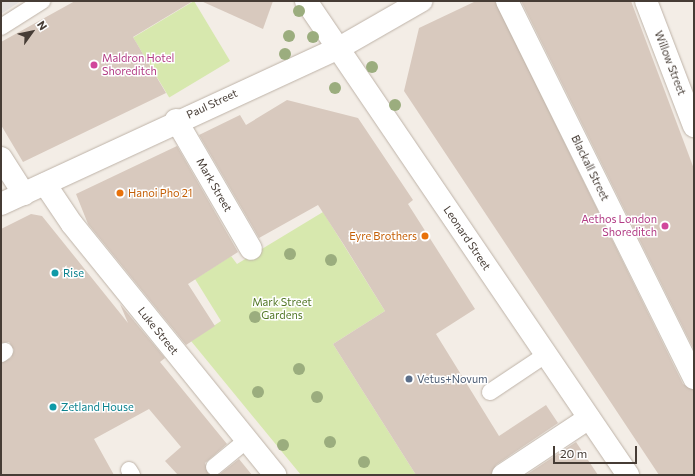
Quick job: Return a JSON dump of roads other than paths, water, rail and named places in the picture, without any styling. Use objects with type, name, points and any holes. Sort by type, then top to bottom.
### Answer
[{"type":"street","name":"Leonard Street","points":[[306,1],[628,475]]},
{"type":"street","name":"Paul Street","points":[[1,204],[46,184],[176,120],[339,48],[421,1]]},
{"type":"street","name":"Blackall Street","points":[[507,1],[694,378]]},
{"type":"street","name":"Willow Street","points":[[646,1],[694,126]]},
{"type":"street","name":"Mark Street","points":[[176,120],[251,249]]},
{"type":"street","points":[[1,158],[24,194]]},
{"type":"street","name":"Luke Street","points":[[46,184],[72,224],[275,475]]},
{"type":"street","points":[[503,475],[589,418]]},
{"type":"lane","points":[[1,27],[42,1]]},
{"type":"lane","points":[[490,392],[547,354]]},
{"type":"lane","points":[[214,467],[247,440]]},
{"type":"place","name":"Maldron Hotel Shoreditch","points":[[94,65]]},
{"type":"place","name":"Hanoi Pho 21","points":[[120,193]]},
{"type":"place","name":"Aethos London Shoreditch","points":[[665,226]]},
{"type":"place","name":"Eyre Brothers","points":[[425,236]]},
{"type":"place","name":"Rise","points":[[55,273]]},
{"type":"place","name":"Vetus+Novum","points":[[409,379]]},
{"type":"place","name":"Zetland House","points":[[53,407]]},
{"type":"park label","name":"Mark Street Gardens","points":[[282,309]]}]
